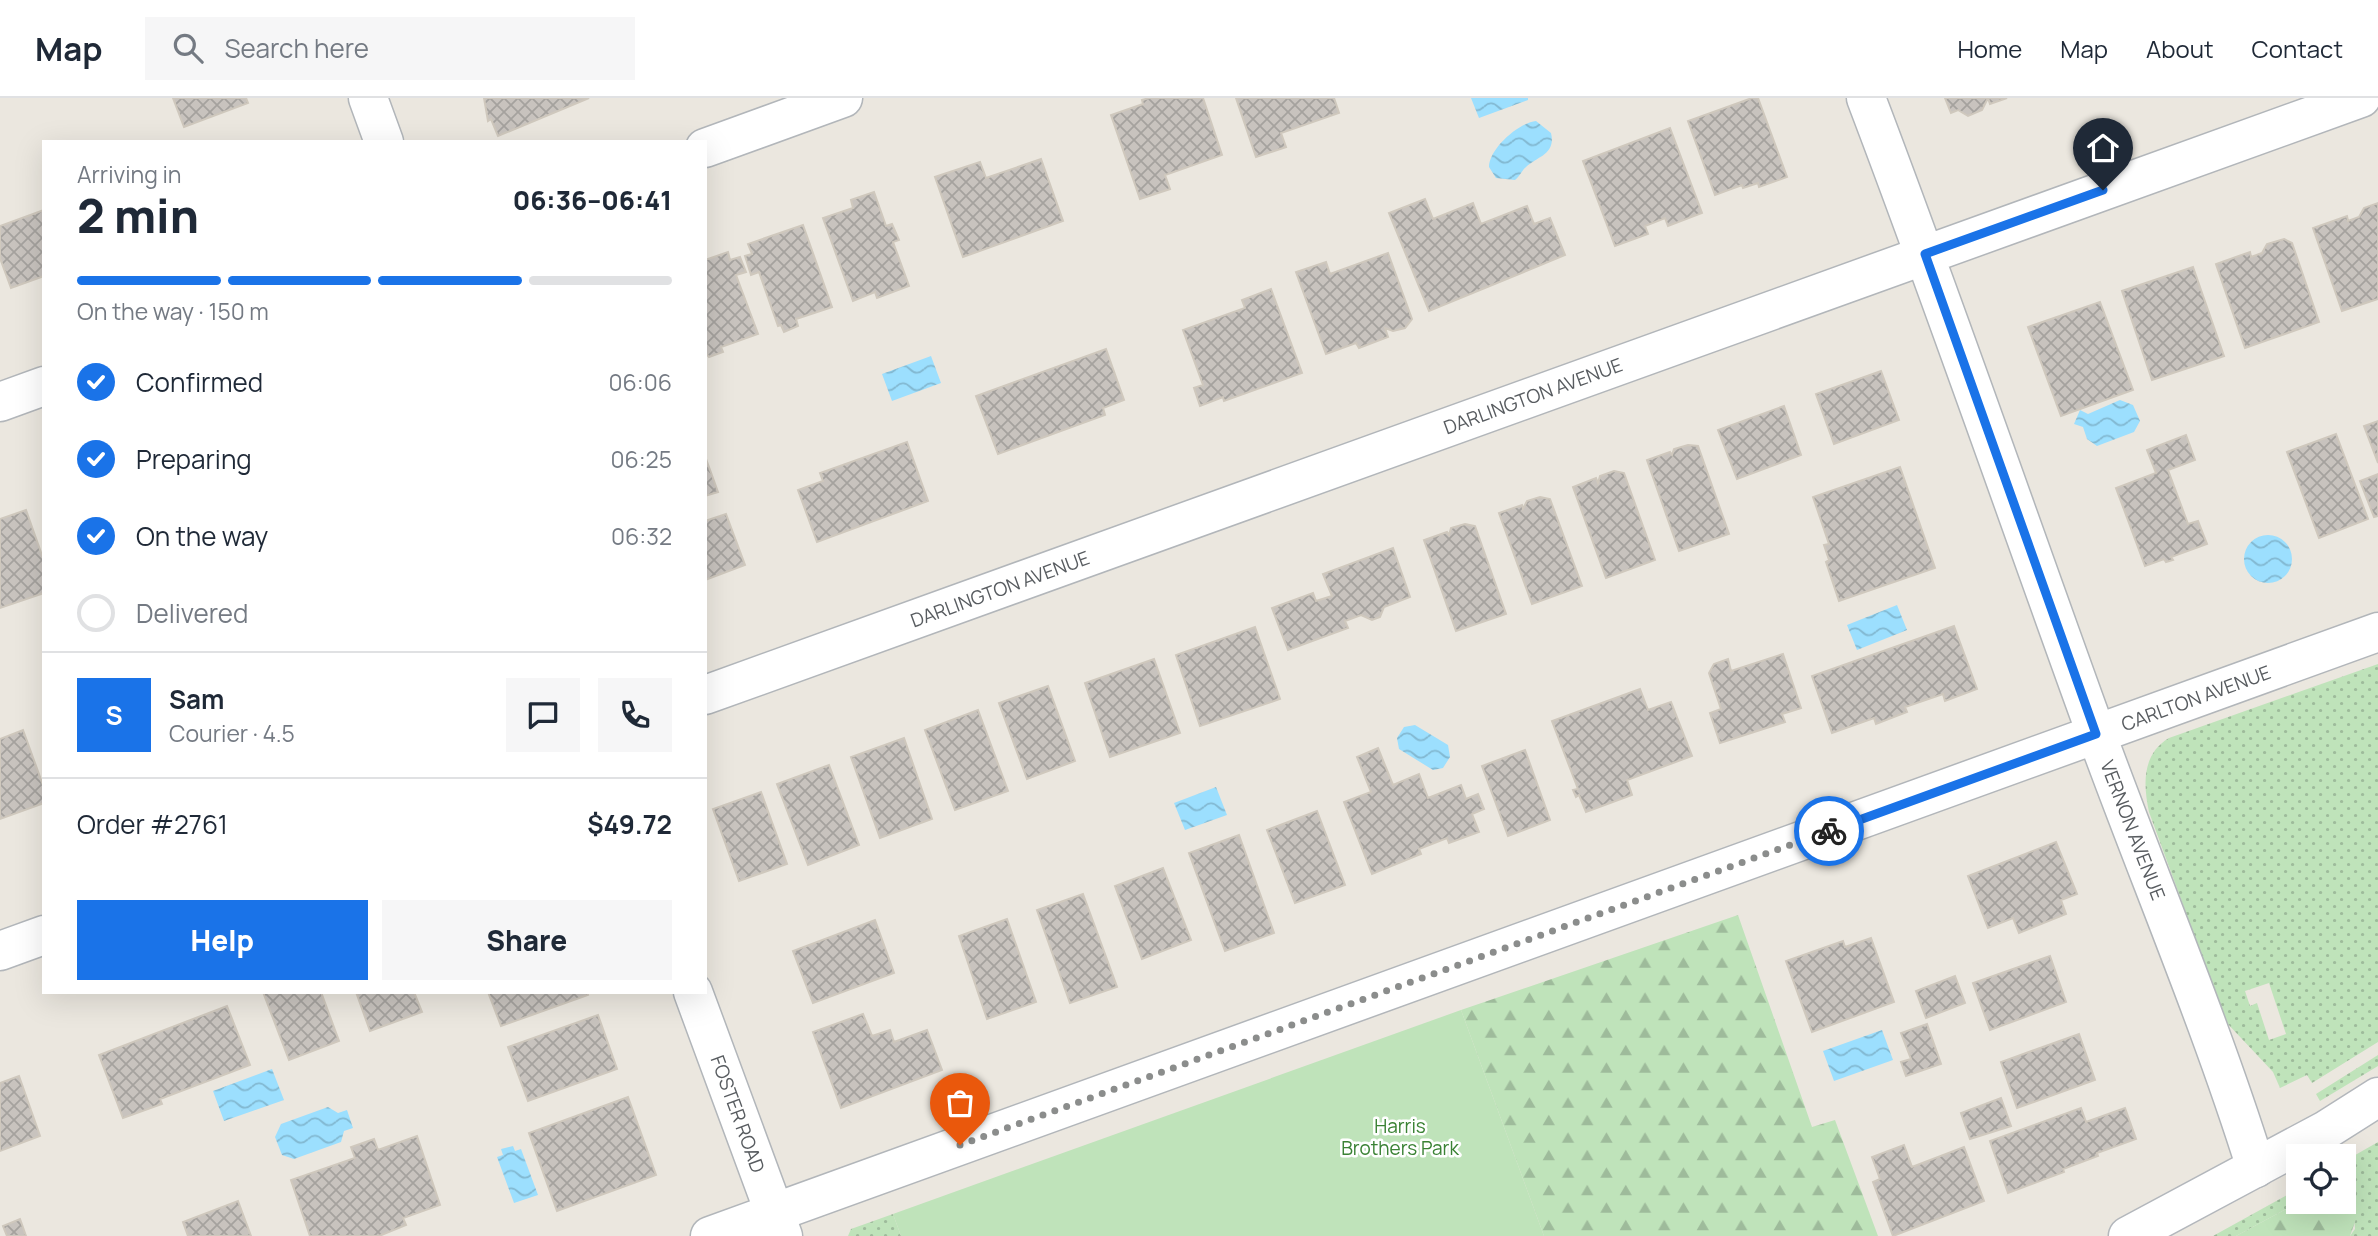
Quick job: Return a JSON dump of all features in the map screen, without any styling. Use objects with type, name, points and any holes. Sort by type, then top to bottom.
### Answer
[{"type":"street","points":[[369,98],[383,140]]},
{"type":"street","points":[[707,147],[843,98]]},
{"type":"street","name":"VERNON AVENUE","points":[[1866,98],[1925,254],[2096,734],[2236,1104],[2256,1168]]},
{"type":"street","name":"DARLINGTON AVENUE","points":[[707,694],[2361,98]]},
{"type":"street","points":[[0,402],[42,387]]},
{"type":"street","name":"CARLTON AVENUE","points":[[710,1236],[778,1224],[2096,734],[2378,632]]},
{"type":"street","points":[[0,951],[42,936]]},
{"type":"street","name":"FOSTER ROAD","points":[[694,994],[778,1224]]},
{"type":"street","points":[[2129,1236],[2256,1168],[2378,1097]]},
{"type":"green space","points":[[2378,664],[2378,1042],[2312,1083],[2307,1075],[2280,1088],[2273,1072],[2226,1022],[2149,812],[2146,780],[2149,761],[2160,745],[2169,738]],"holes":[[[2269,983],[2286,1034],[2269,1040],[2257,1003],[2250,1006],[2245,991]]]},
{"type":"green space","points":[[1738,915],[1812,1127],[1835,1120],[1878,1236],[1544,1236],[1461,1010]]},
{"type":"green space","name":"Harris Brothers Park","points":[[1461,1010],[1544,1236],[901,1236],[893,1214]]},
{"type":"green space","points":[[2378,1055],[2378,1066],[2320,1101],[2316,1094]]},
{"type":"green space","points":[[2378,1142],[2378,1236],[2350,1236],[2355,1229],[2356,1155]]},
{"type":"green space","points":[[2356,1191],[2360,1208],[2350,1236],[2236,1236],[2286,1209],[2286,1214],[2356,1214]]},
{"type":"green space","points":[[2286,1196],[2286,1209],[2236,1236],[2213,1236]]},
{"type":"green space","points":[[893,1214],[901,1236],[848,1236],[851,1229]]},
{"type":"water","points":[[1471,98],[1528,98],[1528,100],[1479,118]]},
{"type":"water","points":[[1536,121],[1551,133],[1551,146],[1515,180],[1496,178],[1489,167],[1499,145],[1521,126]]},
{"type":"water","points":[[931,356],[941,383],[892,401],[882,374]]},
{"type":"water","points":[[2120,400],[2133,405],[2140,421],[2134,432],[2097,446],[2087,439],[2083,427],[2074,424],[2080,410],[2088,414]]},
{"type":"water","points":[[2268,535],[2285,542],[2292,559],[2285,576],[2268,583],[2251,576],[2244,559],[2251,542]]},
{"type":"water","points":[[1897,605],[1907,630],[1857,650],[1847,625]]},
{"type":"water","points":[[1415,725],[1448,745],[1450,757],[1443,768],[1433,770],[1399,749],[1397,738],[1404,727]]},
{"type":"water","points":[[1216,787],[1227,815],[1185,830],[1174,803]]},
{"type":"water","points":[[1882,1030],[1893,1060],[1834,1081],[1823,1051]]},
{"type":"water","points":[[272,1069],[284,1100],[224,1121],[213,1091]]},
{"type":"water","points":[[328,1107],[338,1113],[347,1110],[353,1128],[344,1131],[341,1142],[294,1159],[282,1155],[275,1137],[281,1124]]},
{"type":"water","points":[[513,1146],[515,1151],[521,1149],[538,1195],[514,1203],[497,1157],[503,1155],[501,1149]]},
{"type":"building","points":[[173,98],[246,98],[248,103],[184,127]]},
{"type":"building","points":[[484,98],[589,98],[498,136],[491,119],[488,121]]},
{"type":"building","points":[[1203,98],[1222,155],[1165,175],[1170,189],[1140,199],[1111,115],[1143,104],[1142,100]]},
{"type":"building","points":[[1236,98],[1334,98],[1339,113],[1281,133],[1286,147],[1256,157]]},
{"type":"building","points":[[1758,98],[1787,177],[1759,187],[1758,183],[1743,188],[1742,185],[1715,195],[1688,121]]},
{"type":"building","points":[[1945,98],[1988,98],[1982,110],[1968,116],[1958,110],[1951,113]]},
{"type":"building","points":[[1988,98],[2007,98],[1990,104]]},
{"type":"building","points":[[1670,128],[1702,213],[1668,226],[1665,218],[1645,226],[1648,234],[1615,246],[1583,161]]},
{"type":"building","points":[[1041,159],[1063,221],[963,257],[935,177],[980,162],[986,178]]},
{"type":"building","points":[[874,192],[886,226],[892,224],[899,240],[893,242],[909,286],[877,298],[875,292],[853,301],[823,218],[853,208],[851,200]]},
{"type":"building","points":[[1425,199],[1433,219],[1473,203],[1481,224],[1527,206],[1534,224],[1550,218],[1565,255],[1429,311],[1389,213]]},
{"type":"building","points":[[2378,203],[2378,299],[2342,311],[2313,228],[2347,216],[2348,221],[2359,217],[2364,208]]},
{"type":"building","points":[[42,211],[42,277],[11,288],[0,258],[0,226]]},
{"type":"building","points":[[803,225],[832,307],[796,319],[798,326],[784,332],[781,325],[778,326],[759,272],[751,275],[745,256],[752,254],[748,244]]},
{"type":"building","points":[[2284,239],[2292,243],[2319,322],[2245,348],[2216,264],[2250,252],[2251,257],[2262,253],[2267,244]]},
{"type":"building","points":[[728,252],[730,260],[740,257],[746,272],[736,275],[758,334],[721,347],[723,352],[709,357],[707,354],[707,259]]},
{"type":"building","points":[[1388,253],[1412,319],[1405,328],[1393,331],[1385,328],[1388,337],[1359,348],[1356,343],[1326,354],[1296,272],[1326,262],[1330,274]]},
{"type":"building","points":[[2193,267],[2224,356],[2152,380],[2122,291]]},
{"type":"building","points":[[1271,289],[1302,373],[1224,401],[1223,397],[1200,406],[1194,388],[1203,385],[1183,330],[1245,308],[1242,300]]},
{"type":"building","points":[[2100,302],[2133,390],[2061,416],[2028,327]]},
{"type":"building","points":[[1106,349],[1124,400],[1103,408],[1105,415],[998,454],[976,396]]},
{"type":"building","points":[[1881,371],[1899,420],[1834,444],[1816,394]]},
{"type":"building","points":[[1784,406],[1801,455],[1737,479],[1718,430]]},
{"type":"building","points":[[2378,421],[2378,463],[2364,426]]},
{"type":"building","points":[[2336,434],[2368,519],[2319,538],[2287,452]]},
{"type":"building","points":[[2186,435],[2195,460],[2168,470],[2188,524],[2198,521],[2207,544],[2171,557],[2173,560],[2166,562],[2164,559],[2145,566],[2116,488],[2156,473],[2147,450]]},
{"type":"building","points":[[907,442],[928,501],[817,542],[798,490],[823,481],[820,473]]},
{"type":"building","points":[[1688,445],[1698,446],[1729,534],[1679,551],[1647,460],[1670,452],[1672,455],[1674,449]]},
{"type":"building","points":[[707,462],[718,492],[707,495]]},
{"type":"building","points":[[1900,467],[1935,568],[1839,601],[1826,562],[1829,560],[1824,545],[1829,544],[1813,497]]},
{"type":"building","points":[[1614,471],[1624,473],[1655,560],[1606,578],[1573,487],[1596,478],[1598,483],[1600,476]]},
{"type":"building","points":[[2378,474],[2378,516],[2374,517],[2360,481]]},
{"type":"building","points":[[1540,497],[1550,499],[1582,586],[1532,604],[1499,513],[1522,505],[1523,509],[1527,501]]},
{"type":"building","points":[[26,510],[42,555],[42,594],[0,608],[0,519]]},
{"type":"building","points":[[726,514],[745,565],[707,579],[707,520]]},
{"type":"building","points":[[1465,524],[1475,526],[1506,614],[1456,631],[1424,540],[1447,532],[1449,535],[1451,528]]},
{"type":"building","points":[[1393,548],[1410,597],[1384,607],[1380,617],[1372,620],[1361,615],[1345,621],[1348,628],[1288,650],[1272,608],[1313,593],[1316,601],[1332,596],[1323,574]]},
{"type":"building","points":[[1954,626],[1977,689],[1945,701],[1943,694],[1905,707],[1907,712],[1876,724],[1874,718],[1832,733],[1812,676]]},
{"type":"building","points":[[1255,627],[1280,699],[1200,726],[1176,655]]},
{"type":"building","points":[[1783,654],[1801,708],[1782,714],[1785,722],[1720,743],[1710,713],[1721,709],[1709,673],[1714,664],[1728,659],[1731,671]]},
{"type":"building","points":[[1154,659],[1180,733],[1110,757],[1085,683]]},
{"type":"building","points":[[1048,686],[1075,761],[1027,779],[999,703]]},
{"type":"building","points":[[1640,689],[1648,710],[1671,702],[1692,756],[1627,780],[1632,795],[1586,812],[1579,795],[1576,797],[1573,790],[1578,789],[1552,721]]},
{"type":"building","points":[[978,710],[1008,791],[955,810],[925,730]]},
{"type":"building","points":[[23,730],[42,782],[42,804],[0,819],[0,739]]},
{"type":"building","points":[[904,738],[932,819],[880,838],[851,757]]},
{"type":"building","points":[[1378,748],[1393,785],[1419,774],[1428,798],[1461,785],[1466,799],[1478,794],[1484,809],[1472,814],[1479,832],[1449,843],[1447,838],[1419,849],[1421,854],[1372,874],[1344,802],[1371,792],[1357,757]]},
{"type":"building","points":[[1525,750],[1550,820],[1508,836],[1482,766]]},
{"type":"building","points":[[829,765],[859,845],[808,865],[777,784]]},
{"type":"building","points":[[761,792],[787,864],[739,881],[713,809]]},
{"type":"building","points":[[1317,811],[1345,885],[1295,903],[1267,830]]},
{"type":"building","points":[[1239,835],[1274,933],[1225,951],[1189,853]]},
{"type":"building","points":[[2056,842],[2077,894],[2061,900],[2066,914],[2019,933],[2013,918],[1988,928],[1968,876]]},
{"type":"building","points":[[1163,868],[1191,940],[1142,959],[1115,886]]},
{"type":"building","points":[[1083,894],[1117,987],[1070,1003],[1037,910]]},
{"type":"building","points":[[1007,919],[1036,1002],[987,1019],[959,936]]},
{"type":"building","points":[[875,920],[894,973],[813,1003],[793,951]]},
{"type":"building","points":[[1871,938],[1894,1002],[1812,1032],[1786,961],[1843,941],[1845,947]]},
{"type":"building","points":[[2050,956],[2066,1002],[1990,1030],[1973,983]]},
{"type":"building","points":[[1955,976],[1965,1003],[1926,1018],[1916,991]]},
{"type":"building","points":[[264,994],[322,994],[339,1041],[289,1060]]},
{"type":"building","points":[[357,994],[415,994],[422,1012],[370,1031]]},
{"type":"building","points":[[489,994],[588,994],[588,995],[501,1026]]},
{"type":"building","points":[[227,1006],[250,1065],[160,1099],[162,1104],[123,1118],[99,1055]]},
{"type":"building","points":[[863,1014],[872,1036],[890,1030],[894,1042],[927,1030],[942,1070],[841,1108],[813,1032]]},
{"type":"building","points":[[598,1015],[617,1069],[528,1101],[508,1047]]},
{"type":"building","points":[[1927,1024],[1941,1064],[1906,1076],[1901,1062],[1911,1059],[1901,1033]]},
{"type":"building","points":[[2079,1034],[2095,1080],[2017,1108],[2001,1062]]},
{"type":"building","points":[[19,1076],[40,1136],[0,1151],[0,1083]]},
{"type":"building","points":[[628,1097],[656,1175],[557,1211],[529,1133]]},
{"type":"building","points":[[2001,1098],[2011,1126],[1970,1139],[1961,1113]]},
{"type":"building","points":[[2081,1108],[2086,1122],[2125,1108],[2136,1139],[2097,1153],[2098,1156],[2063,1169],[2064,1172],[2008,1193],[1990,1141]]},
{"type":"building","points":[[417,1136],[440,1205],[403,1218],[406,1225],[379,1236],[310,1236],[291,1180],[355,1158],[351,1147],[374,1139],[378,1150]]},
{"type":"building","points":[[1904,1145],[1912,1167],[1964,1147],[1984,1201],[1893,1236],[1873,1182],[1880,1179],[1872,1157]]},
{"type":"building","points":[[238,1201],[251,1236],[188,1236],[183,1222]]},
{"type":"building","points":[[20,1219],[26,1236],[7,1236],[3,1226]]},
{"type":"way so far","points":[[960,1145],[1829,831]]},
{"type":"route","points":[[1829,831],[2096,734],[1925,254],[2103,190]]}]
